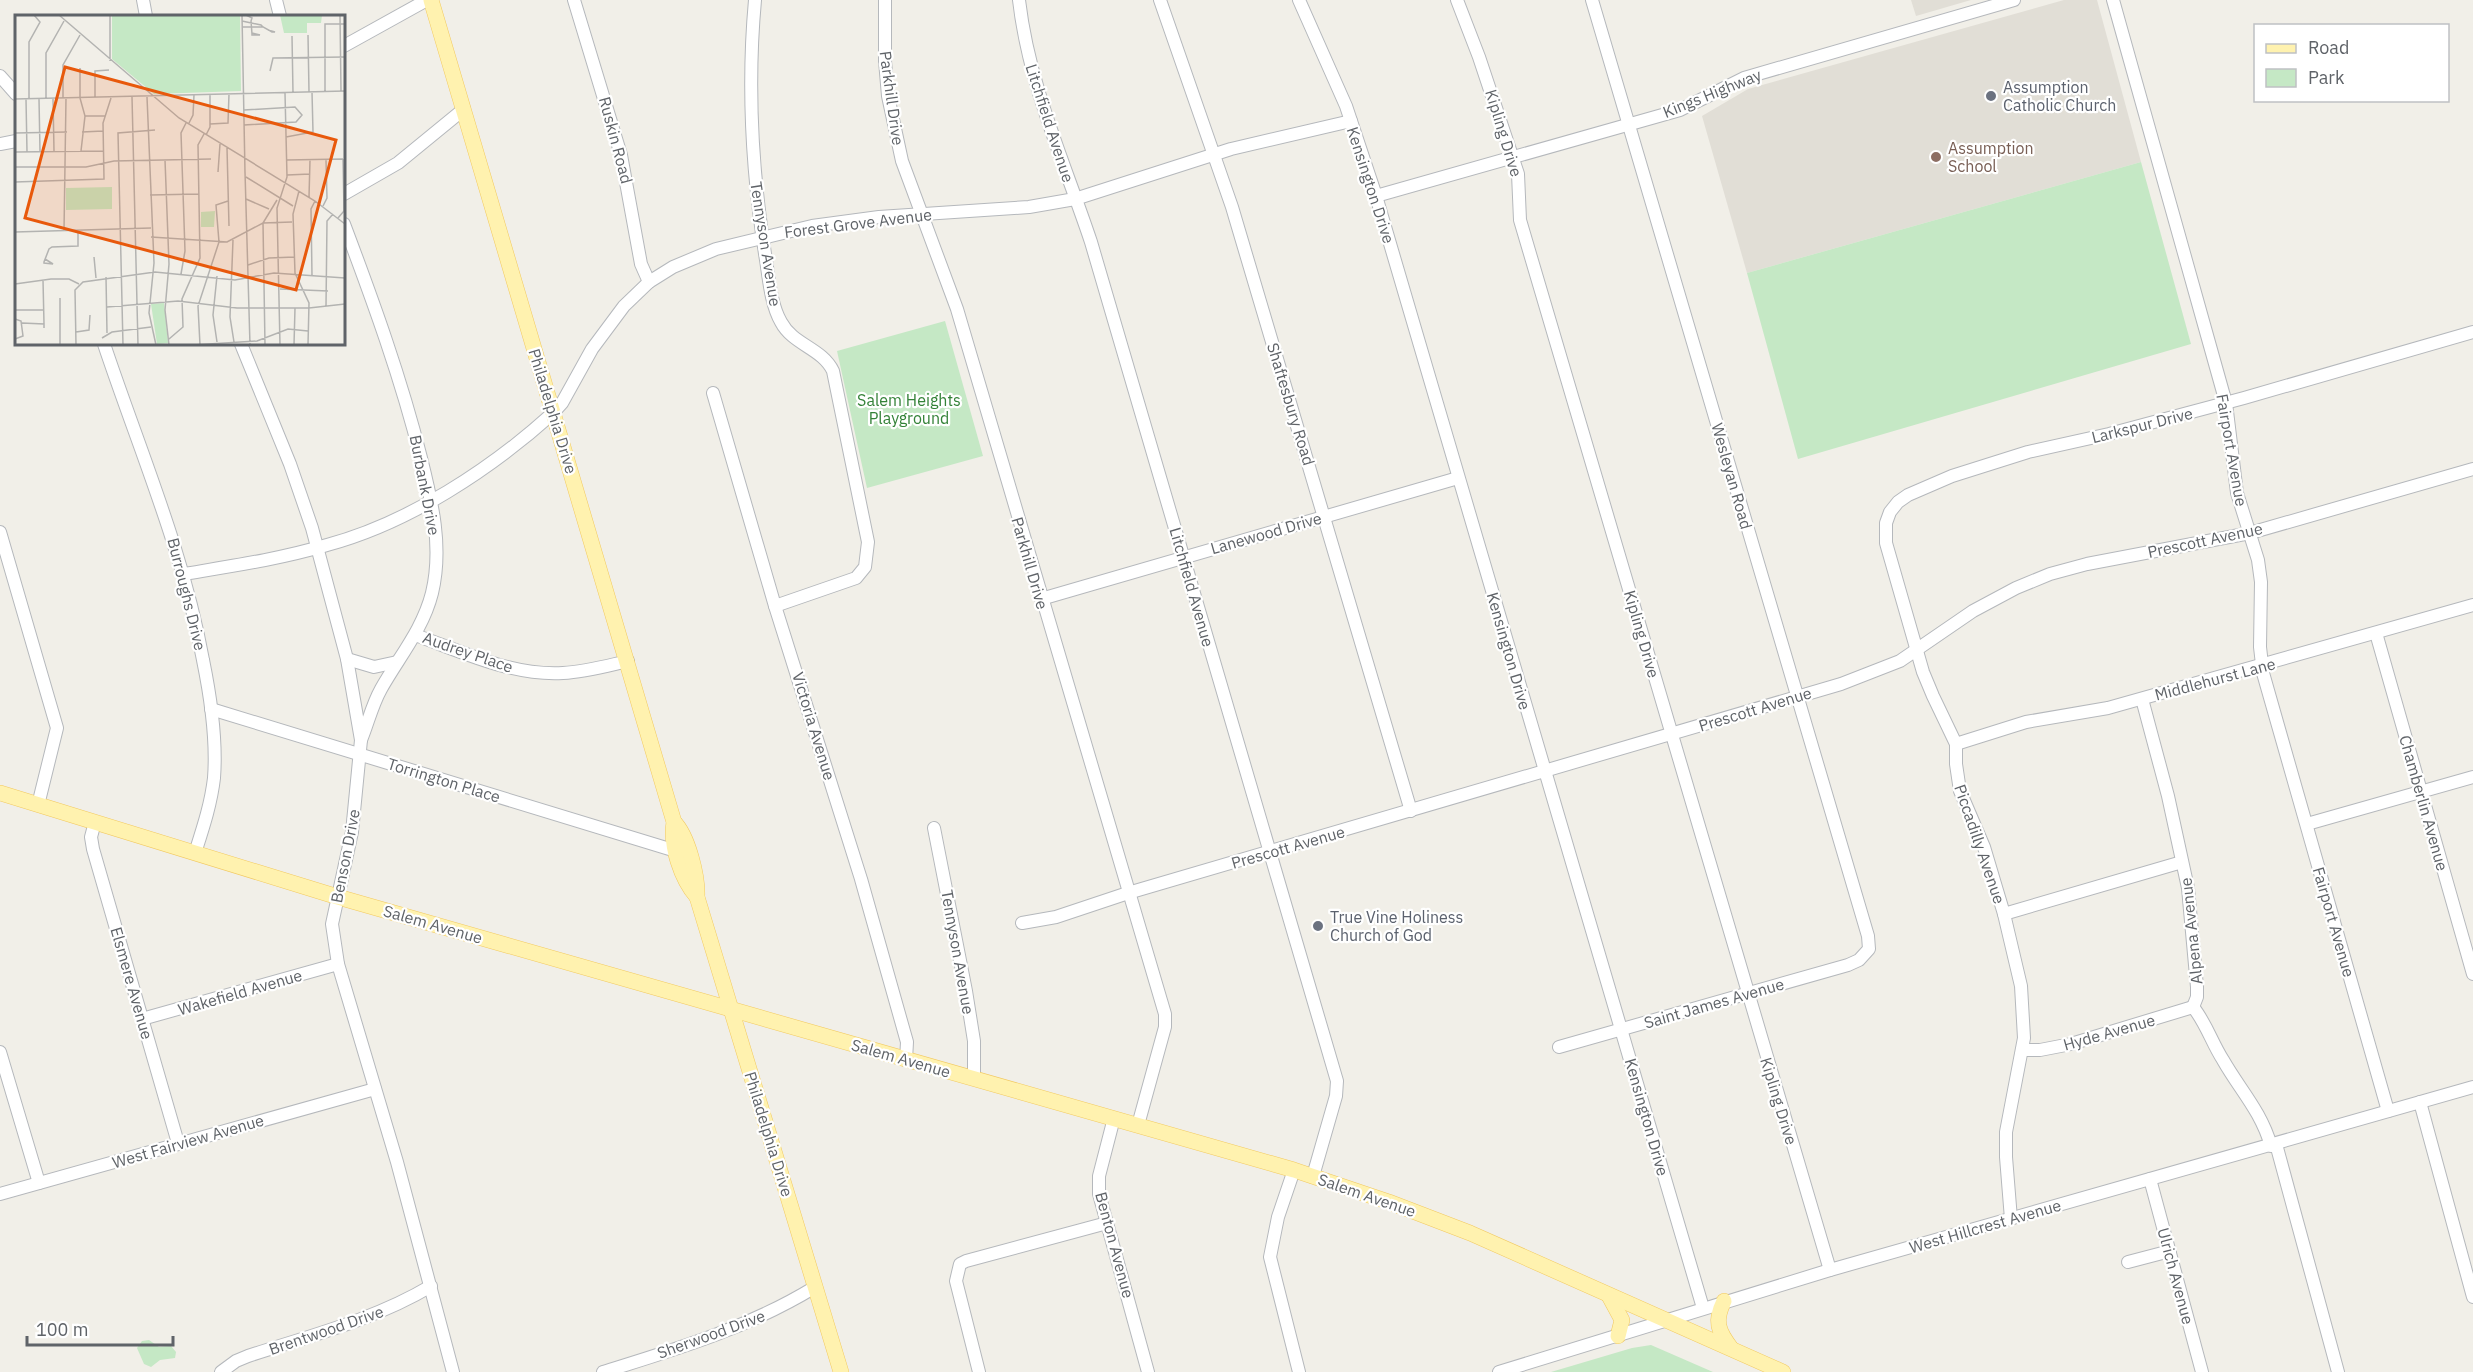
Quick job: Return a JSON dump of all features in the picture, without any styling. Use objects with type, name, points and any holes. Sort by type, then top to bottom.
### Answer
[{"type":"main road","name":"Philadelphia Drive","points":[[429,0],[464,109],[628,661],[674,822],[672,834],[676,851],[688,886],[697,897]]},
{"type":"main road","name":"Salem Avenue","points":[[0,793],[338,897],[1313,1176],[1470,1233],[1783,1372]]},
{"type":"main road","name":"Philadelphia Drive","points":[[674,822],[682,831],[698,884],[697,897],[841,1372]]},
{"type":"main road","points":[[1609,1296],[1622,1320],[1618,1336]]},
{"type":"main road","points":[[1724,1301],[1717,1321],[1718,1329],[1731,1348]]},
{"type":"street","points":[[143,0],[146,15]]},
{"type":"street","points":[[276,0],[280,15]]},
{"type":"street","points":[[345,45],[429,0]]},
{"type":"street","name":"Ruskin Road","points":[[574,0],[621,155],[641,264],[649,282]]},
{"type":"street","name":"Tennyson Avenue","points":[[755,0],[751,105],[762,237],[768,274],[781,324],[791,336],[825,358],[833,371],[868,542],[865,567],[856,578],[775,606]]},
{"type":"street","name":"Parkhill Drive","points":[[885,0],[885,61],[891,114],[902,161],[957,309],[1166,1020],[1138,1125]]},
{"type":"street","name":"Litchfield Avenue","points":[[1019,0],[1035,86],[1091,242],[1337,1081],[1336,1096],[1313,1176]]},
{"type":"street","name":"Shaftesbury Road","points":[[1160,0],[1189,88],[1215,153],[1411,811]]},
{"type":"street","name":"Kensington Drive","points":[[1299,0],[1351,121],[1376,196],[1704,1308]]},
{"type":"street","name":"Kipling Drive","points":[[1457,0],[1513,158],[1519,182],[1520,220],[1746,993],[1830,1270]]},
{"type":"street","name":"Wesleyan Road","points":[[1592,0],[1868,936],[1867,953]]},
{"type":"street","name":"Kings Highway","points":[[1376,196],[1694,104],[1744,78],[1987,4],[2014,0]]},
{"type":"street","name":"Fairport Avenue","points":[[2113,0],[2226,403],[2237,493],[2255,547],[2260,582],[2262,665],[2388,1111]]},
{"type":"street","points":[[0,76],[15,93]]},
{"type":"street","points":[[345,193],[398,163],[464,109]]},
{"type":"street","name":"Forest Grove Avenue","points":[[184,574],[318,548],[369,530],[432,502],[482,470],[554,413],[605,329],[624,306],[649,282],[693,257],[762,237],[823,225],[922,214],[1009,209],[1075,199],[1215,153],[1351,121]]},
{"type":"street","points":[[0,144],[15,141]]},
{"type":"street","name":"Burbank Drive","points":[[345,227],[387,339],[404,393],[432,502],[436,538],[436,571],[427,611],[373,705],[361,740]]},
{"type":"street","name":"Larkspur Drive","points":[[1889,514],[1898,502],[1908,495],[1991,462],[2226,403],[2473,332]]},
{"type":"street","name":"Burroughs Drive","points":[[104,345],[159,496],[184,574],[200,644],[211,709],[214,744],[213,779],[206,819],[195,853]]},
{"type":"street","name":"Benson Drive","points":[[241,345],[290,464],[318,548],[347,659],[361,740],[352,832],[332,924],[338,964],[453,1372]]},
{"type":"street","name":"Victoria Avenue","points":[[713,393],[775,606],[861,879],[907,1042],[906,1060]]},
{"type":"street","name":"Prescott Avenue","points":[[1022,923],[1056,917],[1841,684],[1888,666],[1987,603],[2050,574],[2087,564],[2250,532],[2473,469]]},
{"type":"street","name":"Lanewood Drive","points":[[1041,599],[1458,478]]},
{"type":"street","name":"Piccadilly Avenue","points":[[1889,514],[1885,530],[1886,543],[1916,650],[1933,696],[1956,744],[1960,791],[1984,848],[2004,914],[2021,986],[2025,1019],[2022,1050],[2006,1132],[2011,1219]]},
{"type":"street","points":[[0,532],[57,728],[38,805]]},
{"type":"street","name":"Middlehurst Lane","points":[[1956,744],[2026,722],[2108,708],[2142,699],[2473,606]]},
{"type":"street","name":"Chamberlin Avenue","points":[[2376,633],[2473,974]]},
{"type":"street","name":"Audrey Place","points":[[415,635],[500,665],[532,672],[574,672],[628,661]]},
{"type":"street","points":[[347,659],[374,667],[397,662]]},
{"type":"street","name":"Alpena Avenue","points":[[2142,699],[2151,726],[2188,888],[2198,997],[2193,1007],[2202,1018],[2224,1063],[2258,1111],[2273,1145],[2338,1372]]},
{"type":"street","name":"Torrington Place","points":[[211,709],[676,851]]},
{"type":"street","points":[[2307,825],[2473,777]]},
{"type":"street","name":"Elsmere Avenue","points":[[94,822],[91,837],[93,849],[178,1143]]},
{"type":"street","name":"Tennyson Avenue","points":[[934,828],[966,991],[974,1041],[974,1078]]},
{"type":"street","points":[[2004,914],[2182,862]]},
{"type":"street","name":"Saint James Avenue","points":[[1559,1047],[1848,965],[1867,953]]},
{"type":"street","name":"Wakefield Avenue","points":[[142,1019],[338,964]]},
{"type":"street","name":"Hyde Avenue","points":[[2022,1050],[2040,1050],[2071,1044],[2193,1007]]},
{"type":"street","points":[[0,1052],[39,1184]]},
{"type":"street","name":"West Hillcrest Avenue","points":[[1499,1372],[1670,1321],[1724,1301],[2473,1087]]},
{"type":"street","name":"West Fairview Avenue","points":[[0,1194],[375,1089]]},
{"type":"street","points":[[2421,1102],[2473,1297]]},
{"type":"street","name":"Benton Avenue","points":[[1114,1118],[1099,1176],[1099,1194],[1148,1372]]},
{"type":"street","points":[[1294,1170],[1278,1217],[1270,1257],[1299,1372]]},
{"type":"street","name":"Ulrich Avenue","points":[[2150,1179],[2202,1372]]},
{"type":"street","points":[[979,1372],[956,1281],[956,1271],[960,1264],[1107,1223]]},
{"type":"street","points":[[2128,1262],[2170,1251]]},
{"type":"street","name":"Brentwood Drive","points":[[221,1372],[236,1361],[248,1356],[346,1324],[398,1304],[430,1286]]},
{"type":"street","name":"Sherwood Drive","points":[[603,1372],[714,1337],[777,1309],[815,1287]]},
{"type":"shaded area","points":[[1911,0],[1971,0],[1916,16]]},
{"type":"shaded area","points":[[2064,0],[2097,0],[2141,162],[1747,273],[1702,116],[1748,89]]},
{"type":"green space","points":[[2141,162],[2191,344],[1798,459],[1747,273]]},
{"type":"green space","name":"Salem Heights Playground","points":[[945,321],[983,456],[867,488],[837,351]]},
{"type":"green space","points":[[149,1340],[159,1347],[171,1346],[176,1352],[175,1358],[160,1360],[151,1367],[144,1364],[137,1348],[142,1341]]},
{"type":"green space","points":[[1651,1345],[1713,1372],[1551,1372],[1632,1348]]},
{"type":"place","name":"Assumption Catholic Church","points":[[1991,96]]},
{"type":"place","name":"Assumption School","points":[[1936,157]]},
{"type":"place","name":"True Vine Holiness Church of God","points":[[1318,926]]}]
